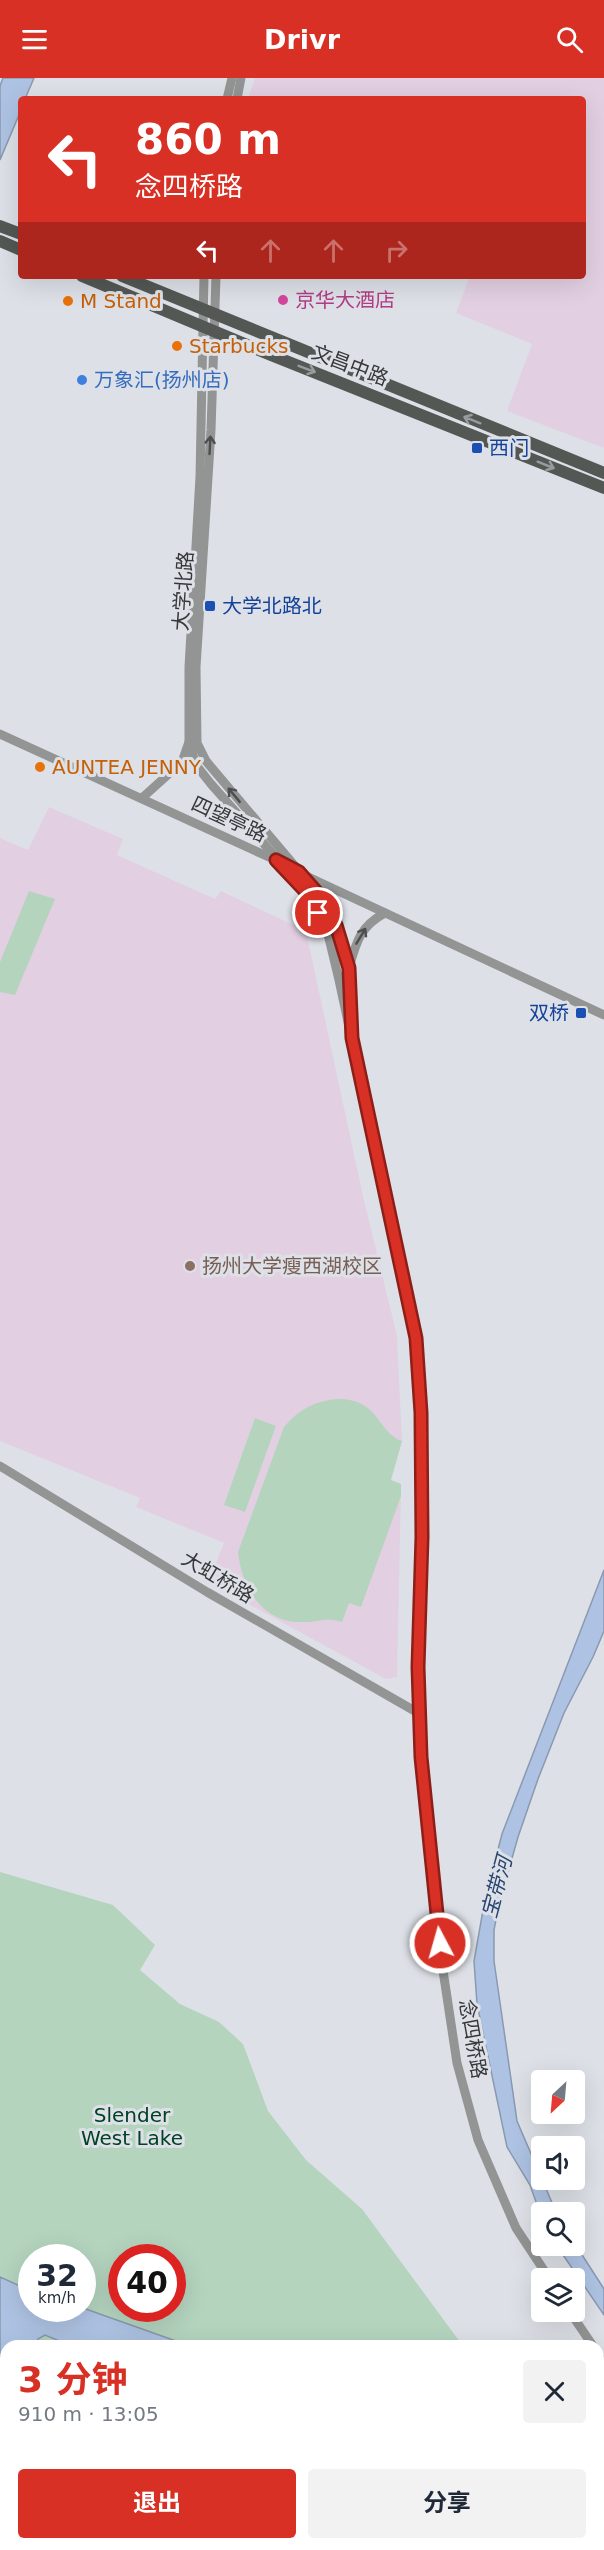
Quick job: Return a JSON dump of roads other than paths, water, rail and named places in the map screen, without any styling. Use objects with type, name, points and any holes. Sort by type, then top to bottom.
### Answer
[{"type":"main road","points":[[0,226],[18,233]]},
{"type":"main road","points":[[0,242],[18,249]]},
{"type":"main road","name":"文昌中路","points":[[89,279],[604,488]]},
{"type":"main road","name":"文昌中路","points":[[129,279],[604,473]]},
{"type":"street","points":[[228,96],[232,78]]},
{"type":"street","points":[[238,96],[241,78]]},
{"type":"street","name":"大学北路","points":[[204,279],[209,312]]},
{"type":"street","name":"大学北路","points":[[215,279],[208,329],[189,667],[189,742],[196,765],[276,860]]},
{"type":"street","name":"大学北路","points":[[208,329],[211,430],[196,667],[197,743],[206,761],[299,872]]},
{"type":"street","name":"四望亭路","points":[[0,734],[276,860],[604,1015]]},
{"type":"street","points":[[142,798],[182,762],[189,742]]},
{"type":"street","name":"念四桥路","points":[[276,860],[310,896],[327,930],[416,1338],[421,1413],[422,1537],[418,1667],[421,1757],[442,1964],[457,2063],[478,2140],[516,2228],[542,2268]]},
{"type":"street","name":"念四桥路","points":[[299,872],[321,897],[336,925],[349,968],[352,1038]]},
{"type":"street","points":[[349,968],[357,940],[371,920],[385,913]]},
{"type":"street","name":"大虹桥路","points":[[0,1466],[207,1592],[420,1714]]},
{"type":"street","points":[[577,2322],[589,2340]]},
{"type":"water","points":[[3,78],[34,78],[26,96],[18,96],[18,117],[0,160],[0,86]]},
{"type":"water","name":"宝带河","points":[[604,1570],[604,1631],[564,1713],[538,1779],[518,1837],[494,1930],[494,1961],[517,2121],[531,2154],[531,2188],[507,2147],[477,2004],[474,1961],[485,1899],[502,1834]]},
{"type":"water","points":[[532,2190],[547,2190],[552,2202],[536,2202]]},
{"type":"water","points":[[564,2256],[583,2256],[604,2289],[604,2315],[585,2287],[585,2268],[572,2268]]},
{"type":"water","points":[[0,2277],[18,2285],[18,2322],[96,2322],[96,2313],[108,2317],[108,2322],[122,2322],[173,2340],[57,2340],[45,2335],[38,2340],[0,2340]]},
{"type":"place","name":"京华大酒店","points":[[283,300]]},
{"type":"place","name":"M Stand","points":[[68,301]]},
{"type":"place","name":"Starbucks","points":[[177,346]]},
{"type":"place","name":"万象汇(扬州店)","points":[[82,380]]},
{"type":"place","name":"西门","points":[[477,448]]},
{"type":"place","name":"大学北路北","points":[[210,606]]},
{"type":"place","name":"AUNTEA JENNY","points":[[40,767]]},
{"type":"place","name":"双桥","points":[[581,1013]]},
{"type":"place","name":"扬州大学瘦西湖校区","points":[[190,1266]]},
{"type":"park label","name":"Slender West Lake","points":[[132,2126]]}]
